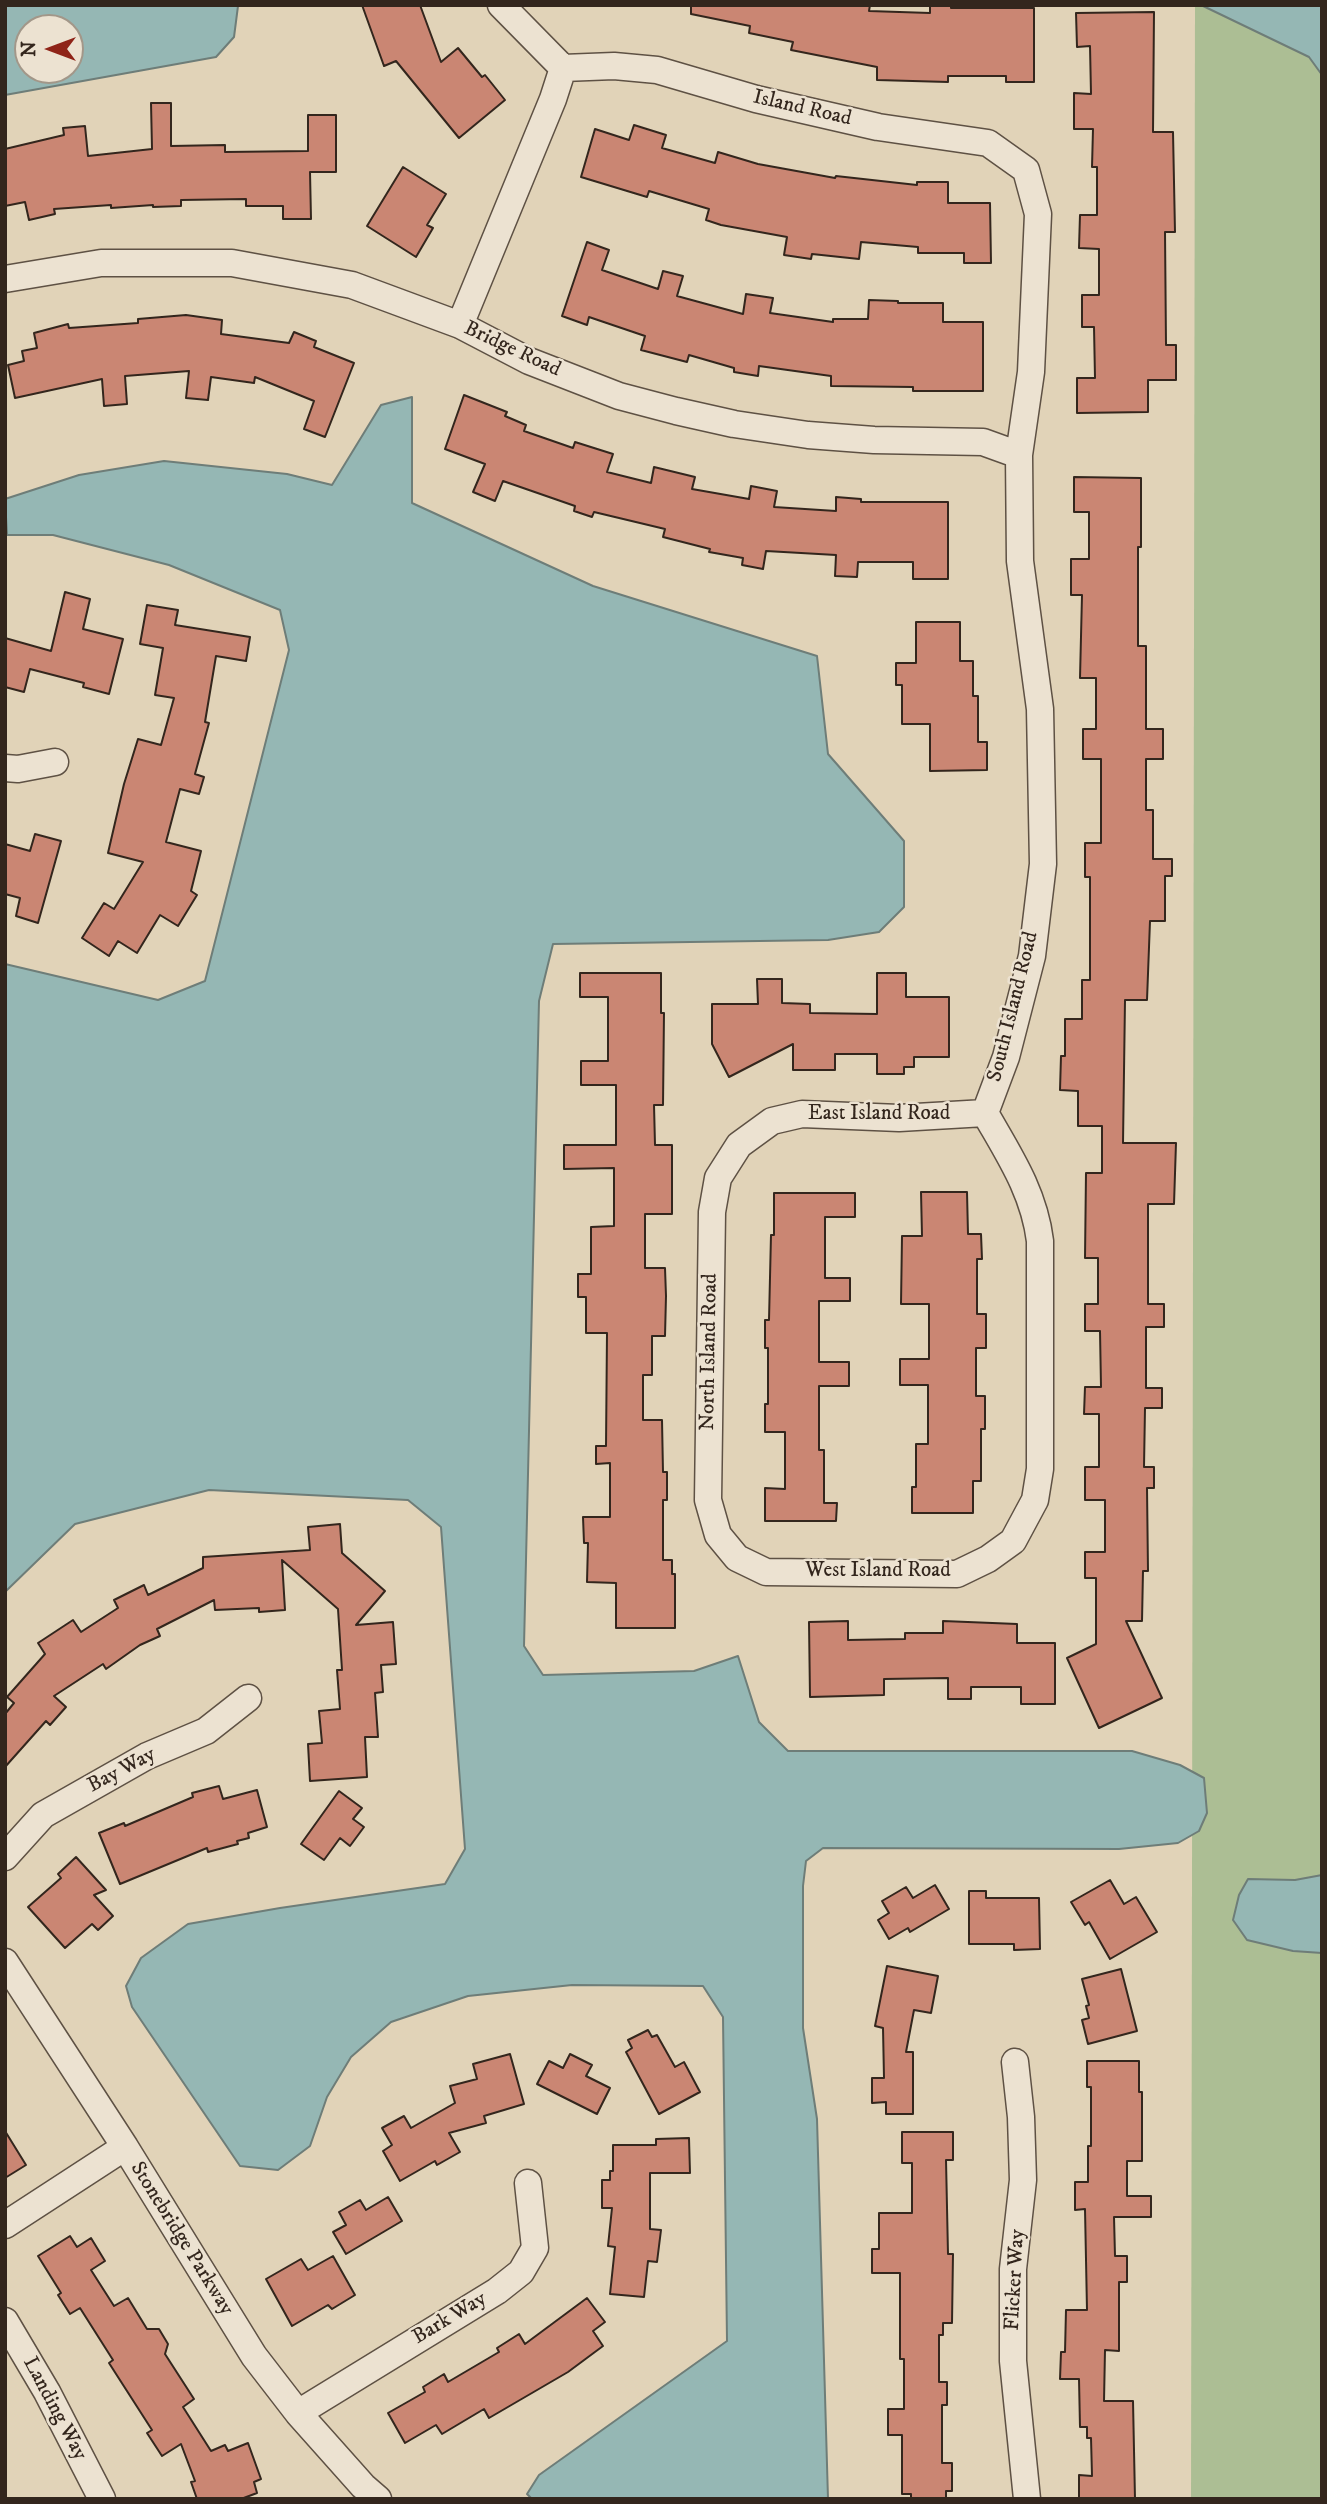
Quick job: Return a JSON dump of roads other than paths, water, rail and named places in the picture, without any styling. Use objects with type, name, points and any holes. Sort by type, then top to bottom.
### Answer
[{"type":"street","points":[[460,326],[553,99],[563,68],[501,5]]},
{"type":"street","name":"Island Road","points":[[563,68],[614,66],[657,70],[756,99],[878,127],[988,143],[1026,170],[1038,214],[1031,372],[1019,455]]},
{"type":"street","name":"Bridge Road","points":[[5,279],[101,263],[232,263],[352,285],[460,326],[529,361],[619,396],[676,411],[734,424],[808,435],[874,440],[983,442],[1019,455]]},
{"type":"street","name":"South Island Road","points":[[985,1113],[1006,1057],[1032,956],[1043,863],[1040,709],[1020,561],[1019,455]]},
{"type":"street","points":[[5,768],[18,769],[55,762]]},
{"type":"street","name":"East Island Road","points":[[740,1145],[772,1121],[802,1114],[900,1118],[985,1113]]},
{"type":"street","name":"West Island Road","points":[[737,1558],[766,1572],[957,1574],[988,1559],[1013,1541],[1035,1500],[1040,1469],[1040,1241],[1037,1215],[1028,1189],[985,1113]]},
{"type":"street","name":"North Island Road","points":[[737,1558],[718,1535],[708,1500],[712,1212],[718,1178],[740,1145]]},
{"type":"street","name":"Bay Way","points":[[5,1857],[43,1815],[147,1756],[206,1731],[248,1698]]},
{"type":"street","name":"Stonebridge Parkway","points":[[5,1962],[125,2147],[254,2357],[298,2413],[363,2486],[378,2499]]},
{"type":"street","name":"Flicker Way","points":[[1016,2062],[1023,2180],[1013,2269],[1013,2361],[1027,2499]]},
{"type":"street","points":[[5,2224],[125,2147]]},
{"type":"street","name":"Bark Way","points":[[298,2413],[496,2291],[521,2272],[535,2248],[528,2183]]},
{"type":"street","name":"Landing Way","points":[[5,2321],[47,2392],[102,2499]]},
{"type":"water","points":[[5,5],[238,5],[234,37],[216,57],[84,81],[84,14],[14,14],[14,84],[66,84],[5,95]]},
{"type":"water","points":[[1201,5],[1322,5],[1322,75],[1309,57]]},
{"type":"water","points":[[412,397],[412,503],[593,586],[817,656],[828,754],[904,841],[904,907],[879,932],[828,940],[553,944],[539,1001],[524,1646],[543,1675],[694,1671],[738,1656],[759,1722],[788,1751],[1132,1751],[1180,1765],[1204,1778],[1207,1813],[1199,1831],[1178,1843],[1119,1849],[823,1848],[806,1861],[803,1886],[803,2028],[817,2119],[828,2499],[532,2499],[527,2494],[539,2475],[727,2341],[723,2017],[703,1986],[572,1985],[468,1996],[391,2022],[351,2057],[327,2097],[310,2146],[278,2170],[240,2166],[132,2007],[126,1986],[141,1958],[188,1924],[445,1884],[465,1849],[441,1527],[408,1500],[209,1490],[75,1524],[5,1592],[5,964],[158,1000],[205,981],[289,650],[280,610],[169,565],[53,535],[7,535],[5,499],[79,475],[164,461],[287,474],[332,485],[381,405]]},
{"type":"water","points":[[1322,1875],[1322,1953],[1293,1951],[1247,1940],[1233,1920],[1239,1895],[1248,1879],[1295,1880]]}]
